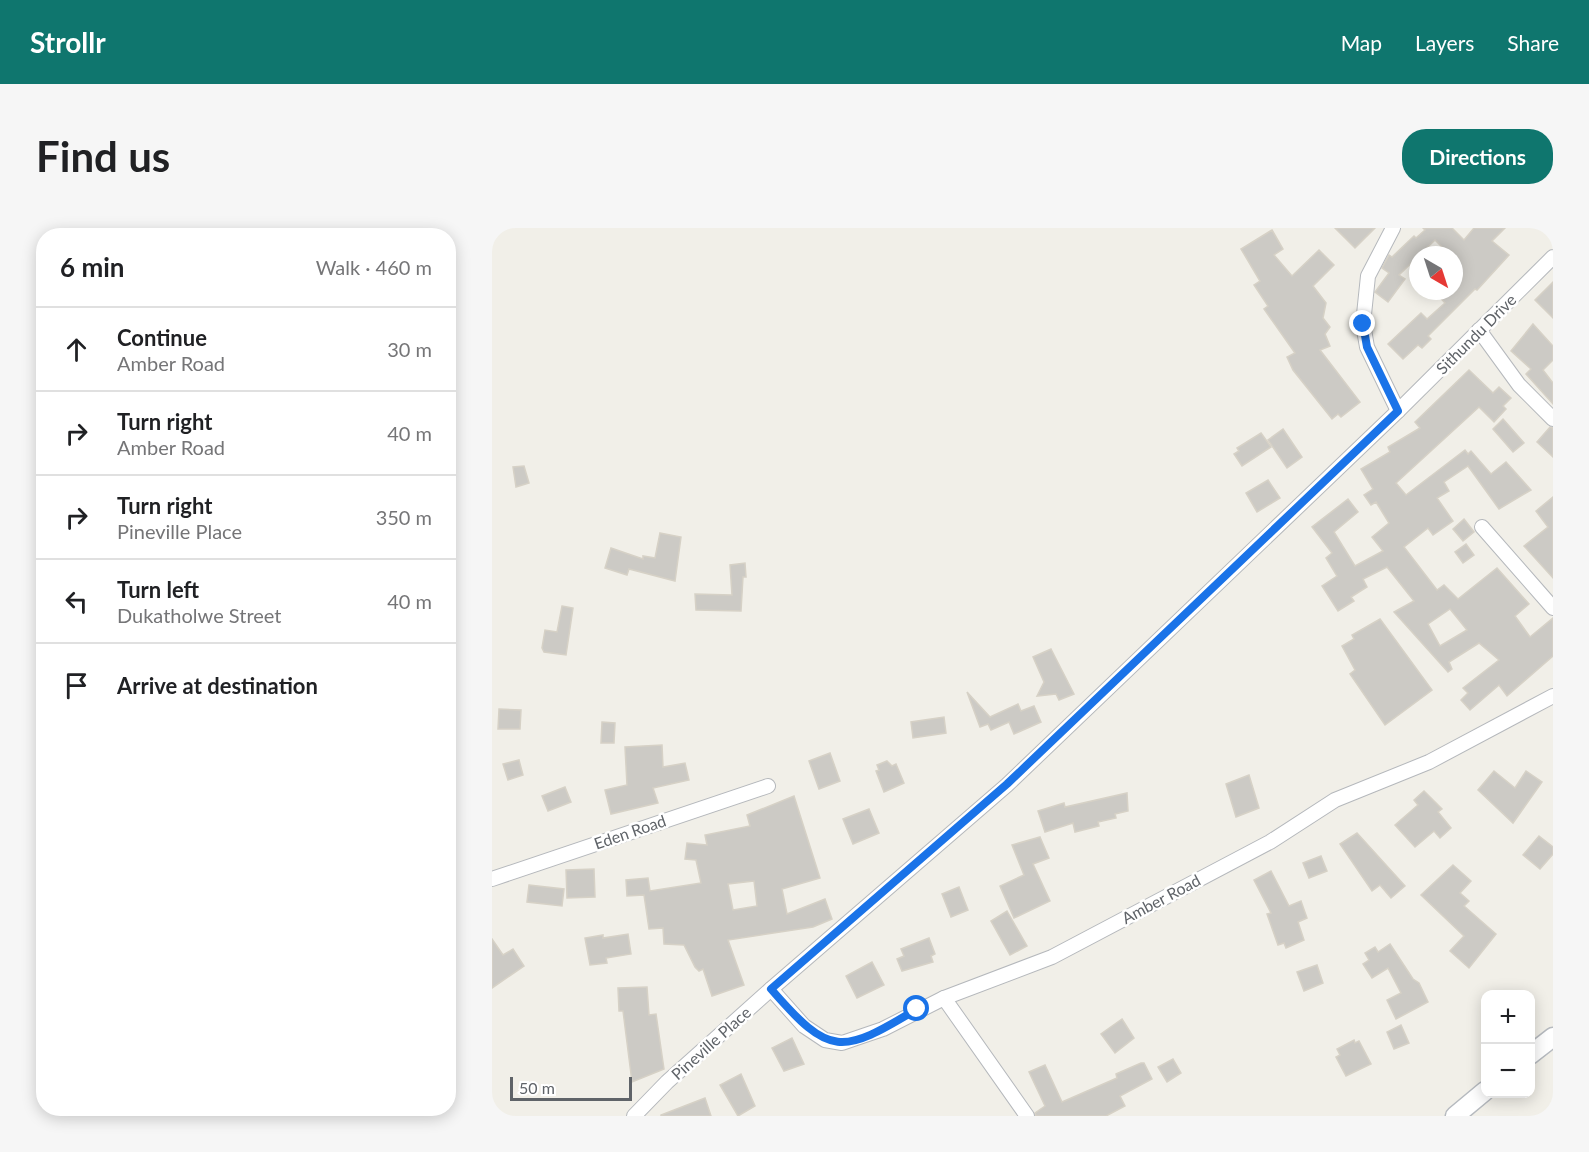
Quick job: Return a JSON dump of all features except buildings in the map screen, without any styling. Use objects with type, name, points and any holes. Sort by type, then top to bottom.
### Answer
[{"type":"street","points":[[1393,228],[1368,276],[1363,324],[1367,347],[1398,411]]},
{"type":"street","name":"Sithundu Drive","points":[[1398,411],[1553,257]]},
{"type":"street","points":[[1479,330],[1518,385],[1553,419]]},
{"type":"street","name":"Pineville Place","points":[[634,1116],[667,1082],[771,989],[1007,784],[1398,411]]},
{"type":"street","points":[[1482,527],[1553,608]]},
{"type":"street","name":"Amber Road","points":[[771,989],[804,1026],[825,1040],[842,1043],[884,1029],[944,998],[1052,957],[1270,842],[1335,800],[1429,762],[1553,696]]},
{"type":"street","name":"Eden Road","points":[[492,879],[768,786]]},
{"type":"street","points":[[944,998],[1027,1116]]},
{"type":"street","points":[[1535,1051],[1553,1037]]},
{"type":"street","points":[[1455,1116],[1481,1094]]},
{"type":"route","points":[[917,1009],[884,1029],[842,1043],[825,1040],[804,1026],[771,989],[1007,784],[1398,411],[1367,347],[1363,324]]}]
